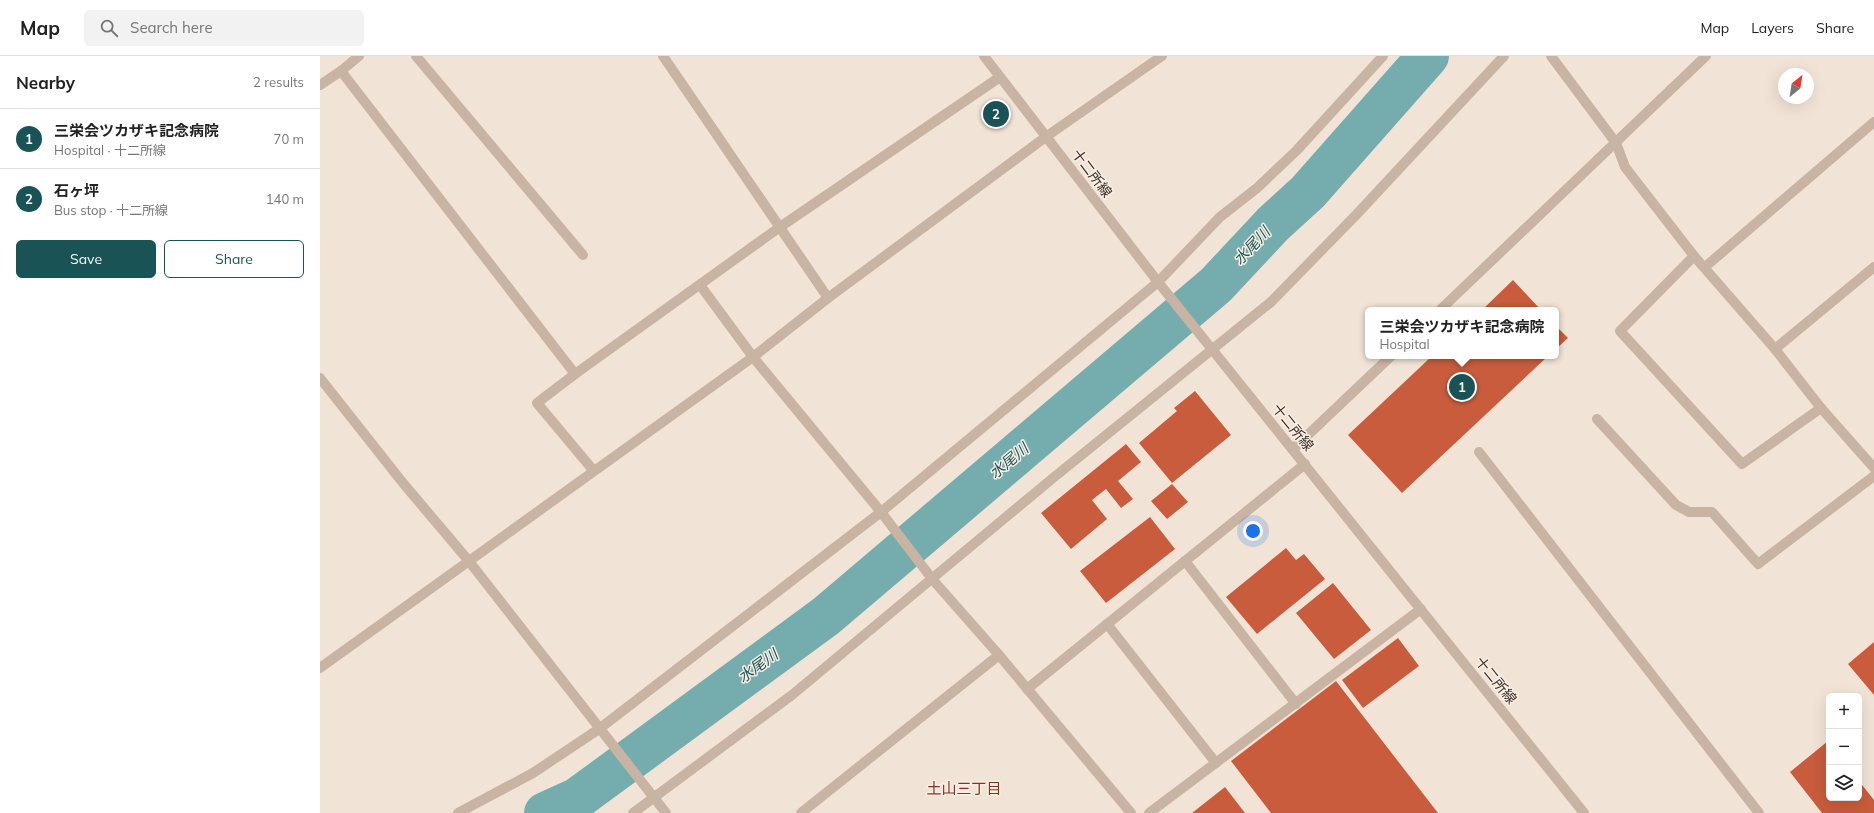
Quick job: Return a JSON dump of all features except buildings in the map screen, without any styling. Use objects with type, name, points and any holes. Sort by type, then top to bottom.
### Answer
[{"type":"street","points":[[320,85],[341,72],[359,56]]},
{"type":"street","points":[[416,56],[583,255]]},
{"type":"street","points":[[663,56],[828,298]]},
{"type":"street","name":"十二所線","points":[[984,56],[1158,282],[1584,813]]},
{"type":"street","points":[[320,668],[593,470],[753,357],[828,298],[1047,136],[1162,56]]},
{"type":"street","points":[[458,813],[533,773],[600,729],[880,512],[1158,282],[1220,217],[1297,150],[1383,56]]},
{"type":"street","points":[[633,813],[792,695],[1212,348],[1271,302],[1356,215],[1504,56]]},
{"type":"street","points":[[1550,56],[1616,143],[1625,166],[1694,256],[1775,349],[1821,408],[1874,468]]},
{"type":"street","points":[[1443,307],[1706,56]]},
{"type":"street","points":[[341,72],[575,374]]},
{"type":"street","points":[[593,470],[537,404],[575,374],[780,227],[1000,77]]},
{"type":"street","points":[[1705,267],[1874,122]]},
{"type":"street","points":[[1694,256],[1620,331],[1742,464],[1821,408]]},
{"type":"street","points":[[1775,349],[1874,267]]},
{"type":"street","points":[[700,284],[753,357],[880,512],[933,580],[1028,689],[1131,813]]},
{"type":"street","points":[[1293,449],[1388,359]]},
{"type":"street","points":[[320,378],[403,483],[468,560],[666,813]]},
{"type":"street","points":[[1597,419],[1676,505],[1690,512],[1712,512],[1758,564],[1874,476]]},
{"type":"street","points":[[1479,452],[1759,813]]},
{"type":"street","points":[[1028,689],[1305,464]]},
{"type":"street","points":[[1185,561],[1296,704]]},
{"type":"street","points":[[1149,813],[1421,609]]},
{"type":"street","points":[[1108,624],[1216,763]]},
{"type":"street","points":[[801,813],[999,655]]},
{"type":"waterway","name":"水尾川","points":[[545,813],[578,798],[826,616],[1216,285],[1273,224],[1308,192],[1428,56]]},
{"type":"place","name":"石ヶ坪","points":[[996,114]]},
{"type":"place","name":"三栄会ツカザキ記念病院","points":[[1462,387]]},
{"type":"district","name":"土山三丁目","points":[[964,789]]}]
